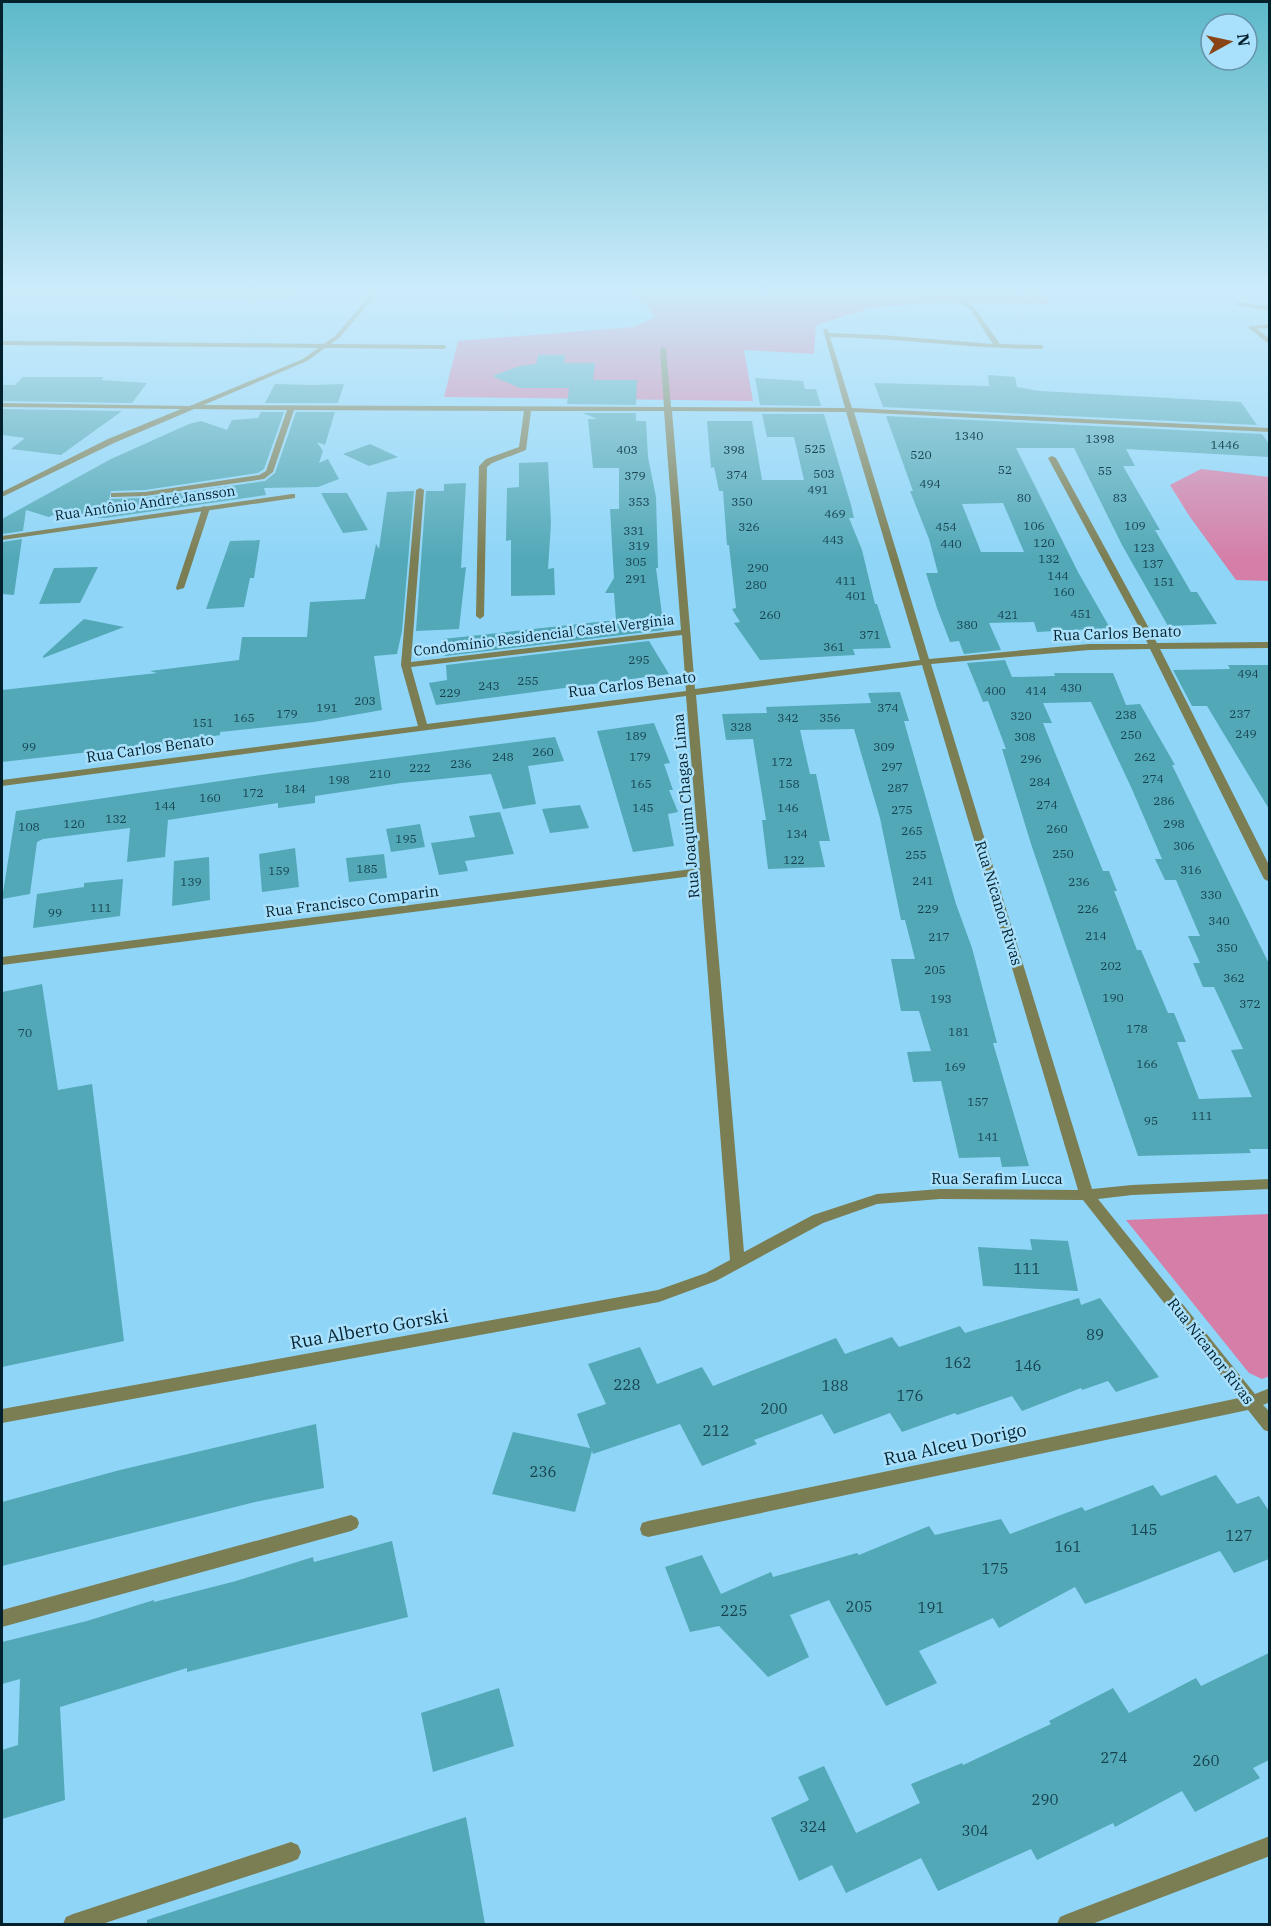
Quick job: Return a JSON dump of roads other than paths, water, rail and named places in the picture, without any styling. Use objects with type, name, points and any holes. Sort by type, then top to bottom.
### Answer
[{"type":"street","points":[[2,495],[111,441],[257,381]]},
{"type":"street","name":"Rua Joaquim Chagas Lima","points":[[666,381],[737,1261]]},
{"type":"street","name":"Rua Nicanor Rivas","points":[[840,381],[1087,1195],[1269,1425]]},
{"type":"street","points":[[2,405],[849,410],[1269,430]]},
{"type":"street","points":[[114,495],[145,494],[261,477],[269,472],[291,407]]},
{"type":"street","points":[[480,616],[483,466],[489,461],[523,448],[528,408]]},
{"type":"street","points":[[1053,458],[1153,645],[1269,879]]},
{"type":"street","name":"Condomínio Residencial Castel Vergínia","points":[[420,490],[406,665],[423,727]]},
{"type":"street","name":"Rua Antônio André Jansson","points":[[2,538],[292,496]]},
{"type":"street","points":[[180,588],[206,508]]},
{"type":"street","name":"Condomínio Residencial Castel Vergínia","points":[[406,665],[686,632]]},
{"type":"street","name":"Rua Carlos Benato","points":[[2,783],[926,662],[1089,647],[1269,645]]},
{"type":"street","name":"Rua Francisco Comparin","points":[[2,961],[706,871]]},
{"type":"street","name":"Rua Serafim Lucca","points":[[737,1261],[818,1219],[878,1199],[940,1194],[1087,1195],[1132,1190],[1269,1184]]},
{"type":"street","name":"Rua Alberto Gorski","points":[[2,1416],[659,1296],[711,1277],[737,1261]]},
{"type":"street","name":"Rua Alceu Dorigo","points":[[648,1528],[1252,1402],[1269,1395]]},
{"type":"street","points":[[2,1618],[351,1523]]},
{"type":"street","points":[[1067,1924],[1269,1845]]},
{"type":"street","points":[[73,1924],[291,1852]]}]
